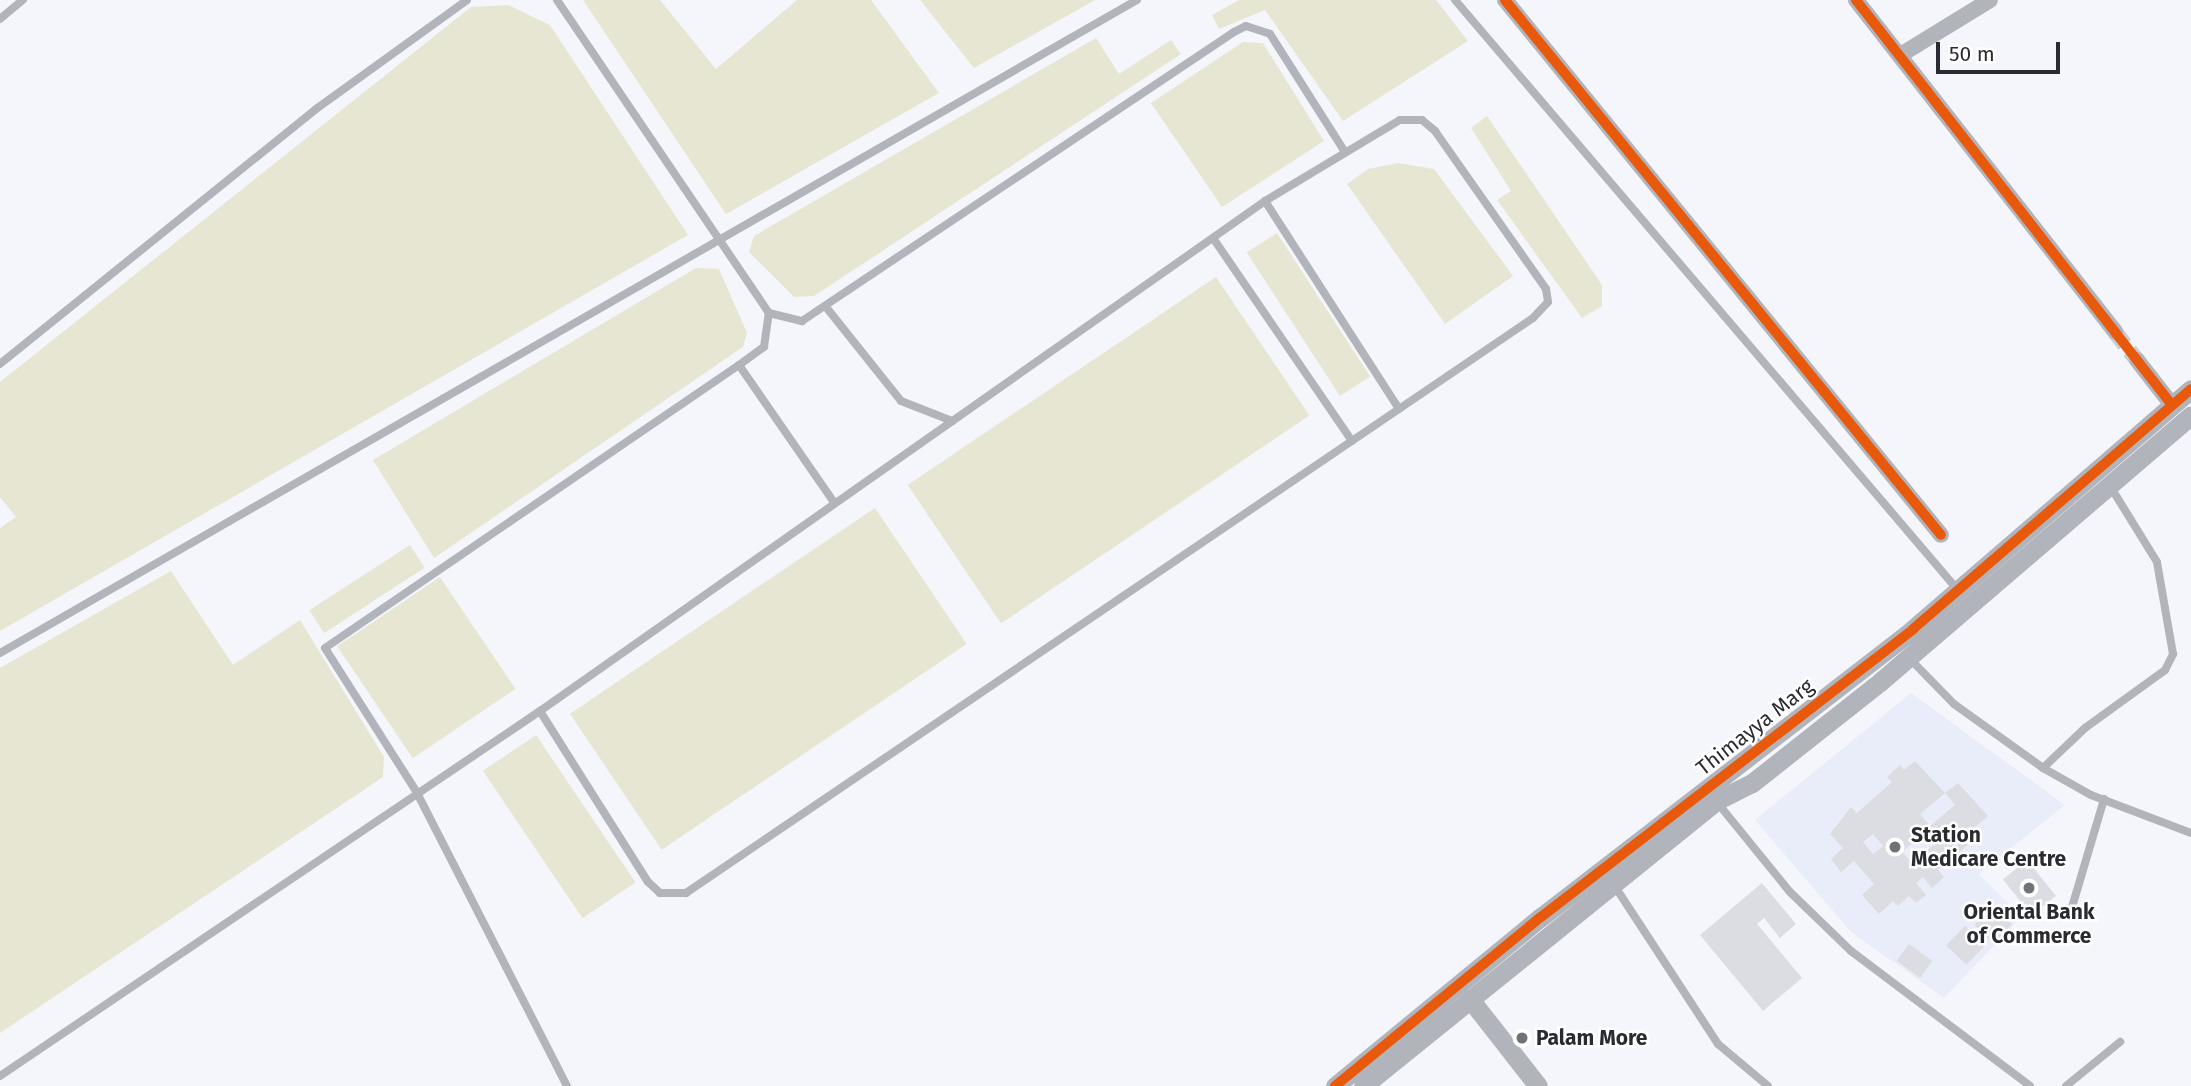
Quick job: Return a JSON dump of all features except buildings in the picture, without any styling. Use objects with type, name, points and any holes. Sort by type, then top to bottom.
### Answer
[{"type":"street","points":[[1505,0],[1941,536]]},
{"type":"street","points":[[1856,0],[1902,54],[2115,332]]},
{"type":"street","points":[[1902,54],[1990,0]]},
{"type":"street","points":[[2137,360],[2172,405]]},
{"type":"street","name":"Thimayya Marg","points":[[1363,1086],[1541,917],[1958,591],[2191,389]]},
{"type":"street","name":"Thimayya Marg","points":[[1335,1086],[1464,992],[1554,933],[1716,801],[1752,783],[1908,658],[2191,415]]},
{"type":"street","points":[[1541,917],[1554,933]]},
{"type":"street","points":[[1464,992],[1538,1086]]},
{"type":"lane","points":[[0,19],[23,0]]},
{"type":"lane","points":[[0,364],[316,109],[467,0]]},
{"type":"lane","points":[[557,0],[769,313],[803,321],[1246,26],[1270,34],[1345,152]]},
{"type":"lane","points":[[0,653],[718,238],[1137,0]]},
{"type":"lane","points":[[1455,0],[1958,591]]},
{"type":"lane","points":[[0,1076],[416,791],[540,711],[832,500],[952,421],[1265,201],[1400,120],[1422,120],[1435,131],[1546,289],[1543,310],[686,893],[660,893],[648,882],[540,711]]},
{"type":"lane","points":[[1265,201],[1399,409]]},
{"type":"lane","points":[[1213,238],[1352,441]]},
{"type":"lane","points":[[826,307],[901,401],[952,421]]},
{"type":"lane","points":[[568,1086],[416,791],[325,648],[764,347],[769,313]]},
{"type":"lane","points":[[739,365],[832,500]]},
{"type":"lane","points":[[2043,768],[2085,728],[2165,670],[2173,654],[2157,562],[2108,484]]},
{"type":"lane","points":[[1908,658],[1954,704],[2043,768],[2104,799],[2191,833]]},
{"type":"lane","points":[[2070,914],[2104,799]]},
{"type":"lane","points":[[1716,801],[1790,892],[1850,951],[2030,1086]]},
{"type":"lane","points":[[1614,885],[1718,1044],[1768,1086]]},
{"type":"lane","points":[[2066,1086],[2120,1042]]},
{"type":"shaded area","name":"Station Medicare Centre","points":[[1911,693],[2065,805],[1979,874],[2021,917],[1944,998],[1851,932],[1755,820]]},
{"type":"green space","points":[[583,0],[660,0],[716,69],[797,0],[871,0],[939,93],[726,214]]},
{"type":"green space","points":[[920,0],[1095,0],[974,68]]},
{"type":"green space","points":[[1239,0],[1436,0],[1468,41],[1343,121],[1265,10],[1219,29],[1212,15]]},
{"type":"green space","points":[[508,5],[550,25],[688,235],[0,631],[0,528],[16,517],[0,497],[0,382],[471,7]]},
{"type":"green space","points":[[1096,38],[1119,74],[1171,40],[1181,54],[814,296],[794,297],[749,252],[754,236]]},
{"type":"green space","points":[[1243,42],[1263,43],[1324,141],[1222,207],[1151,103]]},
{"type":"green space","points":[[1487,116],[1602,285],[1602,306],[1582,318],[1497,200],[1511,191],[1471,128]]},
{"type":"green space","points":[[1398,163],[1434,169],[1513,276],[1445,324],[1347,184],[1368,169]]},
{"type":"green space","points":[[1277,233],[1370,376],[1340,396],[1247,253]]},
{"type":"green space","points":[[696,268],[719,269],[747,333],[743,347],[434,558],[373,460]]},
{"type":"green space","points":[[1216,277],[1309,415],[1001,623],[908,485]]},
{"type":"green space","points":[[875,508],[967,644],[662,850],[570,714]]},
{"type":"green space","points":[[410,545],[425,568],[324,633],[309,610]]},
{"type":"green space","points":[[171,571],[233,665],[300,620],[384,757],[383,777],[0,1033],[0,668]]},
{"type":"green space","points":[[440,577],[515,689],[413,758],[337,646]]},
{"type":"green space","points":[[536,735],[636,883],[582,918],[483,771]]},
{"type":"tunnel","points":[[2115,332],[2137,360]]},
{"type":"cycle path","points":[[1505,0],[1941,535]]},
{"type":"cycle path","points":[[1856,0],[2172,405]]},
{"type":"cycle path","points":[[1335,1086],[1541,917],[1913,629],[2191,389]]},
{"type":"place","name":"Station Medicare Centre","points":[[1895,847]]},
{"type":"place","name":"Oriental Bank of Commerce","points":[[2029,888]]},
{"type":"place","name":"Palam More","points":[[1522,1038]]}]
